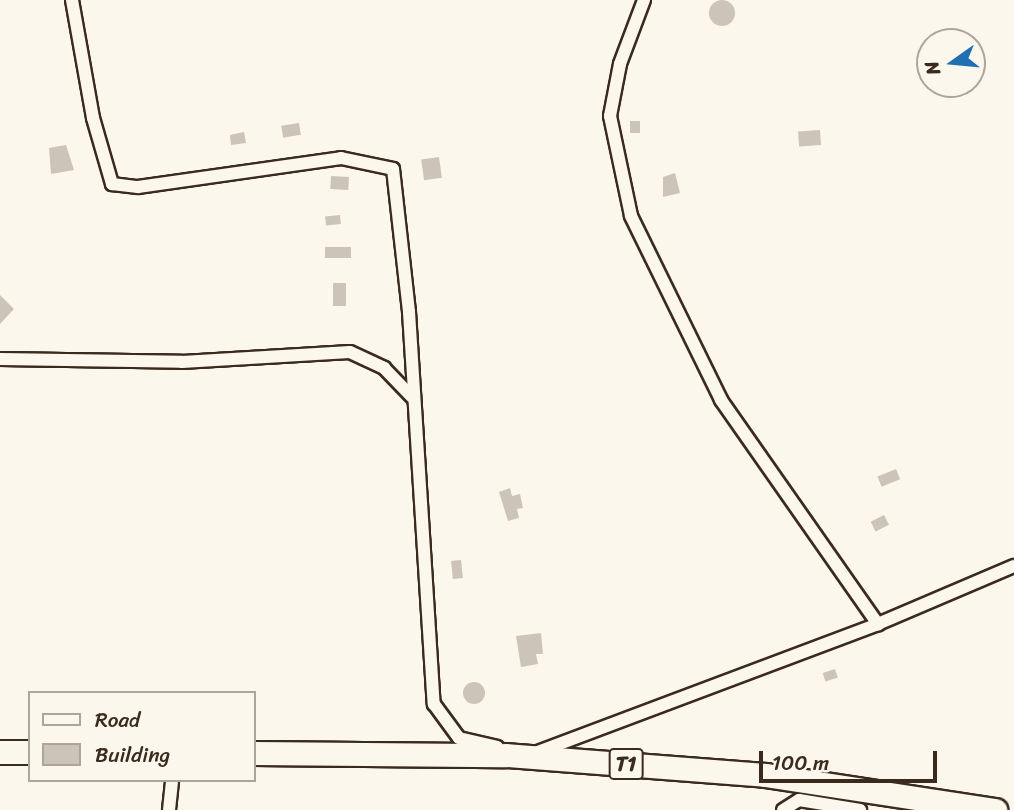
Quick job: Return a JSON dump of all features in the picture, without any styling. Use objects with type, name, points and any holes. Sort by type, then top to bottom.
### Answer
[{"type":"highway","points":[[0,752],[28,752]]},
{"type":"highway","name":"T1","points":[[256,753],[525,757],[766,775],[995,810]]},
{"type":"street","points":[[72,0],[93,118],[112,184],[138,187],[341,158],[393,169],[402,232],[434,704],[459,738],[499,748],[551,747]]},
{"type":"street","points":[[644,0],[620,64],[610,116],[631,215],[721,400],[878,624]]},
{"type":"street","points":[[0,359],[182,362],[350,352],[384,368],[412,397]]},
{"type":"street","points":[[525,757],[878,624],[1014,566]]},
{"type":"street","points":[[169,810],[172,782]]},
{"type":"street","points":[[783,810],[799,800],[860,810]]},
{"type":"building","points":[[722,0],[731,4],[735,13],[731,22],[722,26],[713,22],[709,13],[713,4]]},
{"type":"building","points":[[630,121],[640,121],[640,133],[630,133]]},
{"type":"building","points":[[299,123],[301,135],[283,138],[281,126]]},
{"type":"building","points":[[820,130],[821,145],[799,146],[798,132]]},
{"type":"building","points":[[244,132],[246,143],[231,145],[230,135]]},
{"type":"building","points":[[66,145],[74,170],[51,174],[49,148]]},
{"type":"building","points":[[439,157],[442,178],[424,180],[421,160]]},
{"type":"building","points":[[675,173],[680,193],[663,197],[663,177]]},
{"type":"building","points":[[331,176],[349,177],[348,190],[330,189]]},
{"type":"building","points":[[340,215],[341,224],[326,226],[325,217]]},
{"type":"building","points":[[325,247],[351,247],[351,258],[325,258]]},
{"type":"building","points":[[333,283],[346,283],[346,306],[333,306]]},
{"type":"building","points":[[0,295],[14,309],[0,324]]},
{"type":"building","points":[[896,469],[900,479],[882,487],[877,476]]},
{"type":"building","points":[[510,488],[512,496],[520,494],[523,508],[517,509],[519,518],[508,521],[499,492]]},
{"type":"building","points":[[884,515],[889,525],[876,532],[871,522]]},
{"type":"building","points":[[461,560],[463,578],[453,579],[451,561]]},
{"type":"building","points":[[541,633],[543,654],[536,654],[538,664],[521,667],[516,636]]},
{"type":"building","points":[[835,669],[838,678],[825,682],[823,673]]},
{"type":"building","points":[[474,682],[482,685],[485,693],[482,701],[474,704],[466,701],[463,693],[466,685]]}]
